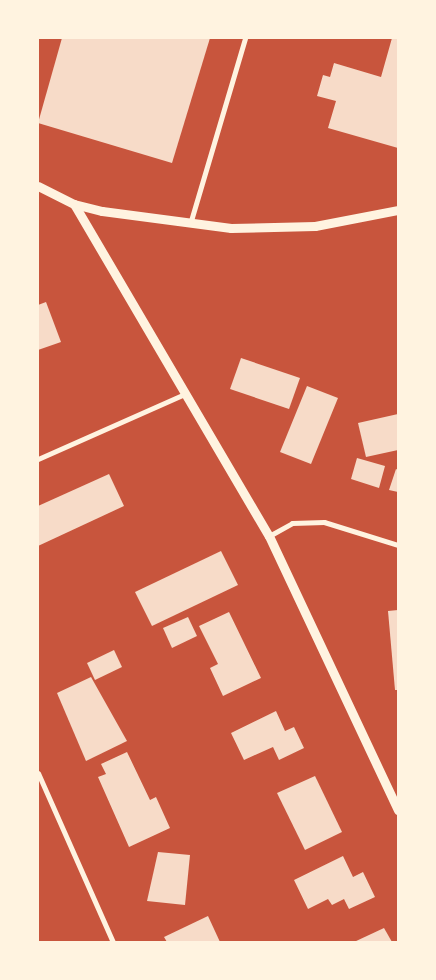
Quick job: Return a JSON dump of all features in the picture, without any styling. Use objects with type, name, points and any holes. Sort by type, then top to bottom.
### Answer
[{"type":"street","points":[[190,224],[246,38]]},
{"type":"street","points":[[38,186],[74,204],[190,224],[315,226],[398,210]]},
{"type":"street","points":[[74,204],[269,536],[398,810]]},
{"type":"street","points":[[38,459],[185,394]]},
{"type":"street","points":[[269,536],[292,523],[324,522],[398,545]]},
{"type":"street","points":[[38,773],[113,942]]},
{"type":"building","points":[[62,38],[210,38],[172,163],[38,123]]},
{"type":"building","points":[[392,38],[398,38],[398,148],[328,128],[336,101],[317,96],[323,75],[330,77],[334,63],[381,77]]},
{"type":"building","points":[[46,302],[61,342],[38,350],[38,305]]},
{"type":"building","points":[[241,358],[300,378],[289,409],[230,389]]},
{"type":"building","points":[[307,386],[338,398],[311,464],[280,452]]},
{"type":"building","points":[[398,414],[398,450],[366,457],[358,423]]},
{"type":"building","points":[[357,458],[385,466],[379,488],[351,479]]},
{"type":"building","points":[[396,469],[398,470],[398,492],[389,490]]},
{"type":"building","points":[[109,474],[124,506],[38,546],[38,506]]},
{"type":"building","points":[[221,551],[238,585],[152,626],[135,592]]},
{"type":"building","points":[[398,610],[398,690],[395,690],[388,611]]},
{"type":"building","points":[[229,612],[261,678],[223,696],[210,668],[218,664],[199,626]]},
{"type":"building","points":[[188,617],[197,636],[172,648],[163,628]]},
{"type":"building","points":[[114,650],[122,667],[95,680],[87,663]]},
{"type":"building","points":[[91,677],[127,741],[86,761],[57,693]]},
{"type":"building","points":[[276,711],[285,731],[294,727],[304,748],[279,760],[273,747],[244,760],[231,733]]},
{"type":"building","points":[[127,752],[150,800],[156,797],[170,828],[129,847],[98,777],[106,774],[101,764]]},
{"type":"building","points":[[315,776],[342,832],[305,850],[277,793]]},
{"type":"building","points":[[158,852],[190,855],[185,905],[147,901]]},
{"type":"building","points":[[343,856],[353,877],[363,872],[375,897],[349,909],[344,899],[332,905],[328,899],[308,909],[294,880]]},
{"type":"building","points":[[208,916],[220,942],[167,942],[164,937]]},
{"type":"building","points":[[384,928],[392,942],[354,942]]}]
